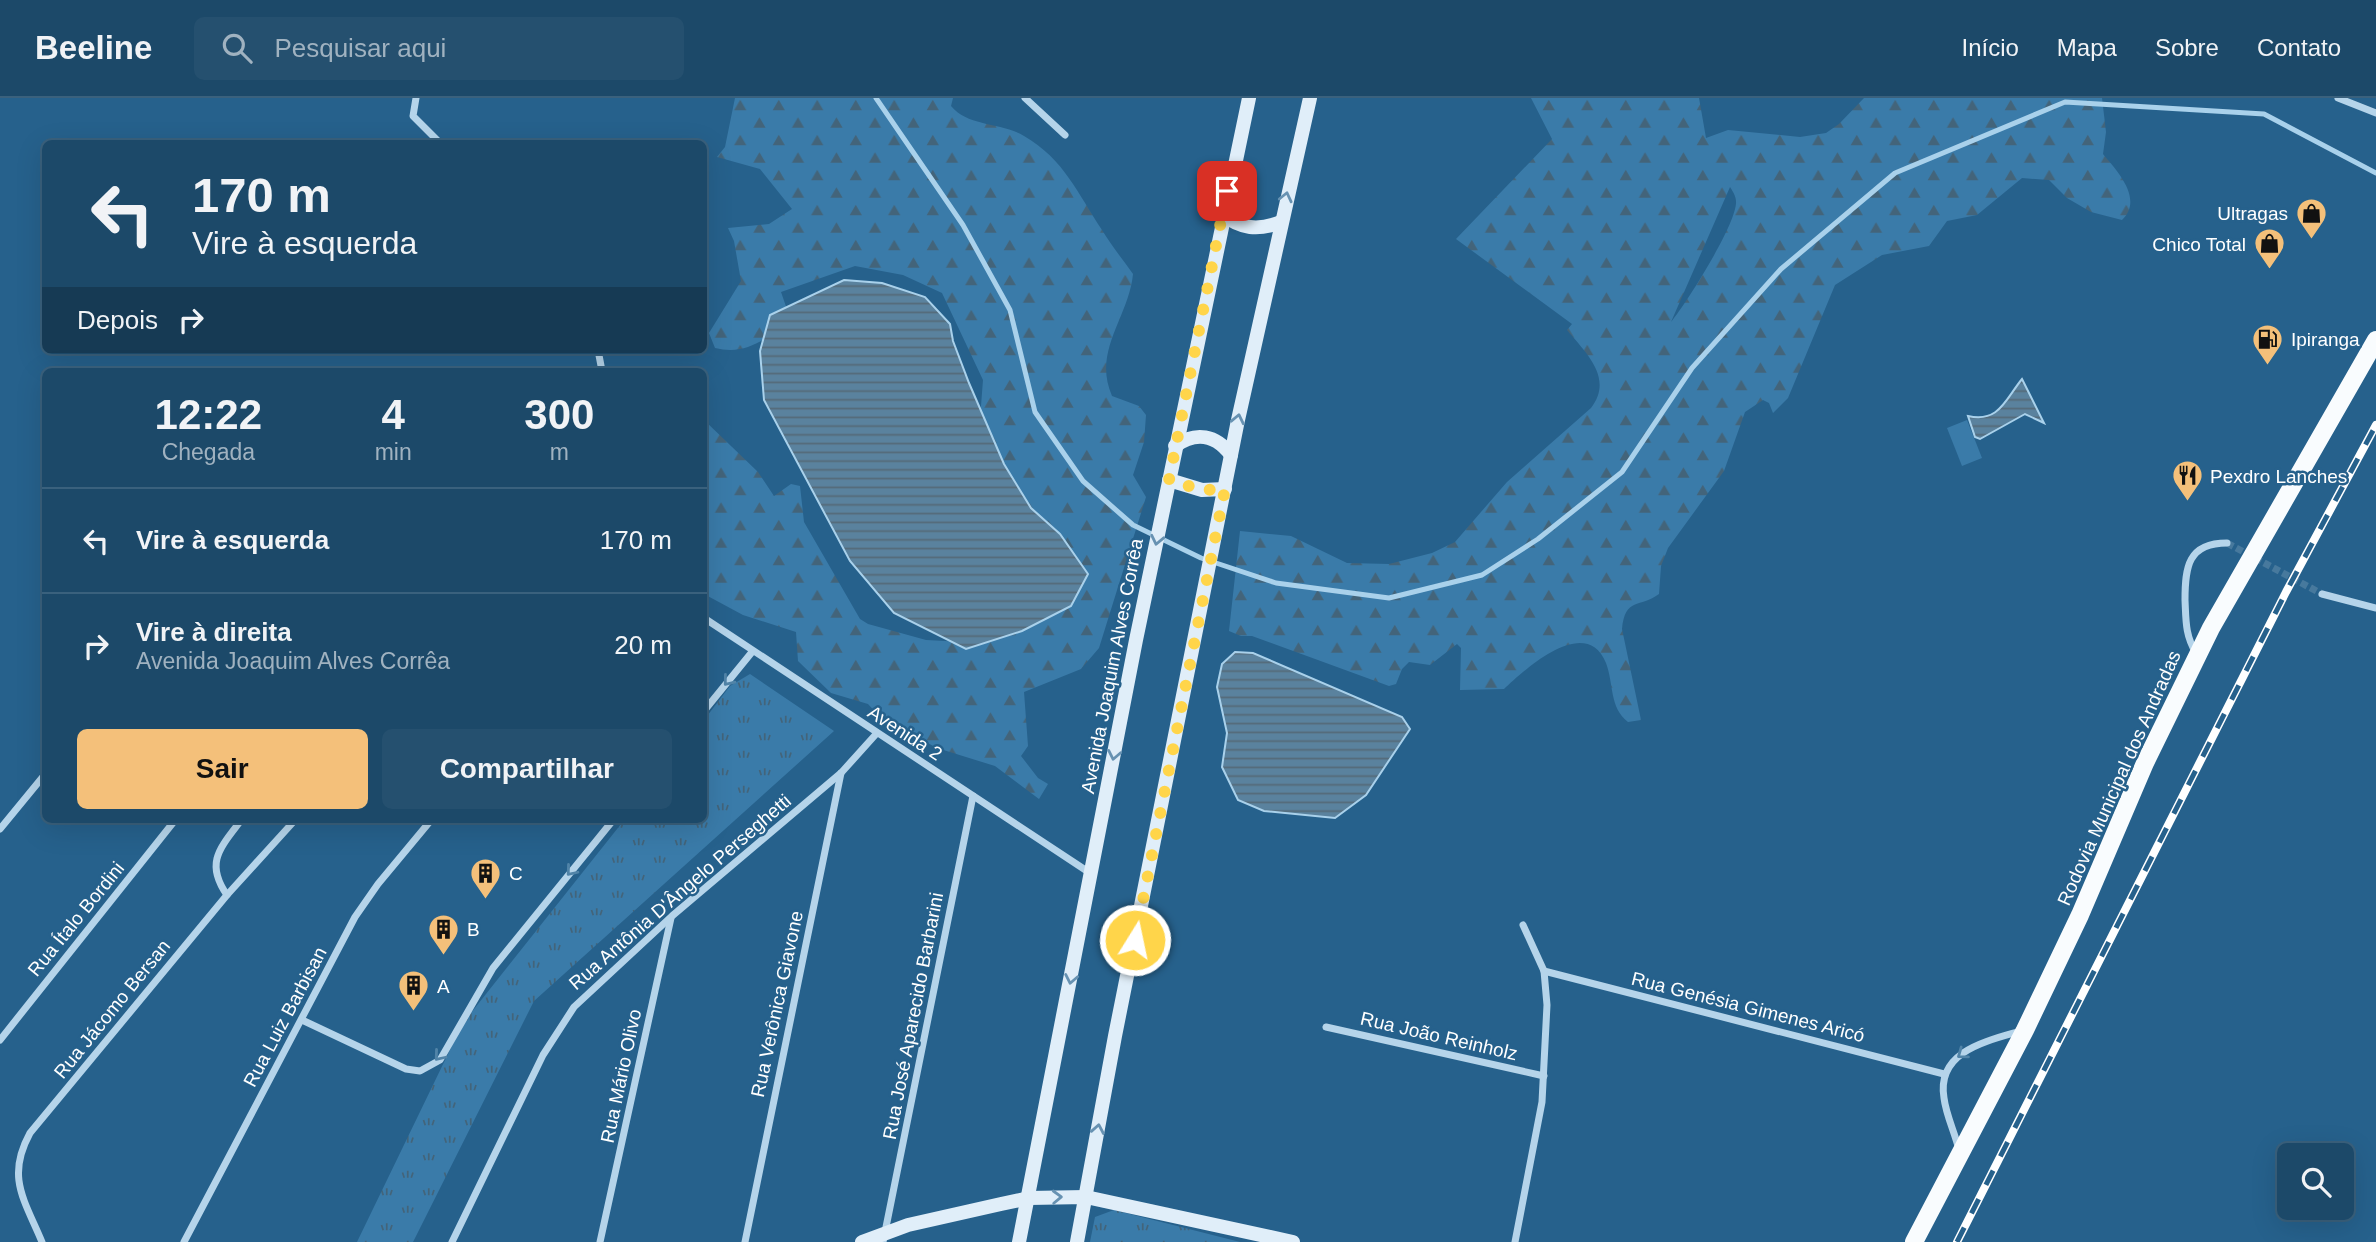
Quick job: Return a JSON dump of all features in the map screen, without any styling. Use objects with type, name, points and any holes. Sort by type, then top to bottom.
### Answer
[{"type":"main road","name":"Avenida Joaquim Alves Corrêa","points":[[1018,1242],[1029,1198],[1175,446],[1222,214],[1249,98]]},
{"type":"main road","points":[[1077,1242],[1115,1035],[1208,581],[1231,455],[1310,98]]},
{"type":"main road","points":[[1222,214],[1232,222],[1256,228],[1281,222]]},
{"type":"main road","name":"Rodovia Municipal dos Andradas","points":[[1914,1242],[1961,1157],[2025,1030],[2080,915],[2145,763],[2197,656],[2376,340]]},
{"type":"main road","points":[[1175,446],[1184,440],[1205,437],[1225,446],[1231,455]]},
{"type":"main road","points":[[1169,480],[1202,490],[1225,489]]},
{"type":"main road","points":[[862,1242],[1029,1198],[1086,1197],[1293,1242]]},
{"type":"street","points":[[416,98],[414,116],[437,140]]},
{"type":"street","points":[[1024,98],[1065,135]]},
{"type":"street","points":[[2339,98],[2376,114]]},
{"type":"street","points":[[2197,656],[2186,636],[2185,571],[2201,549],[2212,543],[2227,543]]},
{"type":"street","points":[[2322,594],[2376,608]]},
{"type":"street","name":"Avenida 2","points":[[707,620],[1091,873]]},
{"type":"street","points":[[707,707],[752,652]]},
{"type":"street","name":"Rua Antônia D'Ângelo Perseghetti","points":[[452,1242],[558,1029],[594,985],[841,773],[877,733]]},
{"type":"street","name":"Rua Verônica Giavone","points":[[745,1242],[841,773]]},
{"type":"street","points":[[0,829],[42,778]]},
{"type":"street","name":"Rua José Aparecido Barbarini","points":[[884,1238],[973,796]]},
{"type":"street","name":"Rua Ítalo Bordini","points":[[0,1040],[173,823]]},
{"type":"street","points":[[227,895],[214,873],[215,860],[239,823]]},
{"type":"street","name":"Rua Jácomo Bersan","points":[[42,1242],[16,1172],[19,1153],[30,1133],[227,895],[292,823]]},
{"type":"street","name":"Rua Luiz Barbisan","points":[[184,1242],[355,917],[377,884],[429,823]]},
{"type":"street","points":[[302,1020],[407,1069],[420,1071],[440,1060],[493,968],[611,823]]},
{"type":"street","name":"Rua Mário Olivo","points":[[600,1242],[672,916]]},
{"type":"street","points":[[1515,1242],[1542,1101],[1547,1005],[1544,971],[1523,925]]},
{"type":"street","name":"Rua Genésia Gimenes Aricó","points":[[1544,971],[1944,1074]]},
{"type":"street","name":"Rua João Reinholz","points":[[1326,1027],[1544,1076]]},
{"type":"street","points":[[1961,1157],[1943,1097],[1944,1074],[1954,1059],[1967,1049],[2025,1030]]},
{"type":"green space","points":[[735,98],[953,98],[951,106],[966,118],[1015,132],[1050,155],[1069,178],[1133,274],[1106,364],[1112,396],[1139,406],[1146,415],[1144,442],[1133,475],[1146,497],[1099,648],[1081,669],[1024,692],[1028,746],[1021,756],[1038,778],[1048,784],[1039,799],[995,766],[937,748],[881,718],[868,704],[831,693],[798,661],[796,632],[743,615],[707,596],[707,423],[758,472],[774,496],[791,484],[800,486],[804,522],[860,619],[868,624],[926,640],[963,642],[983,380],[942,293],[903,275],[855,266],[781,292],[791,321],[756,344],[737,350],[715,348],[709,333],[741,281],[734,241],[728,228],[769,224],[792,209],[760,169],[717,157],[725,147]]},
{"type":"green space","points":[[1531,98],[1699,98],[1706,138],[1728,130],[1800,137],[1826,133],[1839,124],[1864,98],[2102,98],[2106,132],[2103,154],[2126,186],[2130,203],[2122,220],[2091,212],[2067,198],[2049,180],[2022,178],[1977,215],[1947,221],[1929,246],[1882,255],[1835,285],[1788,398],[1773,413],[1769,403],[1763,400],[1745,412],[1724,471],[1668,548],[1661,566],[1659,594],[1634,605],[1626,612],[1622,629],[1641,720],[1628,722],[1622,716],[1615,702],[1606,663],[1597,649],[1584,643],[1570,644],[1555,650],[1504,689],[1460,690],[1461,648],[1457,644],[1430,665],[1409,662],[1402,669],[1396,684],[1389,686],[1252,636],[1241,636],[1229,631],[1240,531],[1291,536],[1347,563],[1389,564],[1432,553],[1455,542],[1507,482],[1591,408],[1600,386],[1599,376],[1589,357],[1567,330],[1572,324],[1456,239],[1552,139]],"holes":[[[1730,187],[1736,201],[1729,226],[1699,281],[1671,322]]]},
{"type":"green space","points":[[1967,420],[1982,458],[1962,466],[1947,428]]},
{"type":"green space","points":[[750,674],[834,731],[534,1001],[413,1242],[357,1242],[463,1023],[622,823],[707,823],[707,716],[730,686]]},
{"type":"green space","points":[[1114,1210],[1240,1242],[1090,1242],[1095,1217]]},
{"type":"shaded area","points":[[844,280],[882,283],[925,297],[950,324],[953,341],[969,383],[1004,464],[1031,508],[1060,534],[1088,574],[1071,606],[1022,631],[966,649],[894,613],[850,561],[764,400],[760,351],[770,315]]},
{"type":"shaded area","points":[[2022,379],[2044,423],[2025,414],[1980,439],[1975,437],[1968,416],[1979,417],[1994,413],[2006,402]]},
{"type":"shaded area","points":[[1235,652],[1253,653],[1402,717],[1410,729],[1366,795],[1335,818],[1264,811],[1238,800],[1222,767],[1227,733],[1217,687],[1222,664]]},
{"type":"waterway","points":[[876,98],[963,225],[1010,310],[1035,412],[1083,481],[1133,525],[1201,558],[1276,583],[1389,598],[1482,575],[1538,539],[1622,472],[1692,368],[1781,269],[1895,173],[2065,102],[2264,114],[2376,173]]},
{"type":"tunnel","points":[[2227,543],[2322,594]]},
{"type":"railway","points":[[1957,1242],[2286,592],[2376,425]]},
{"type":"place","name":"Ultragas","points":[[2311,240]]},
{"type":"place","name":"Chico Total","points":[[2269,271]]},
{"type":"place","name":"Ipiranga","points":[[2268,366]]},
{"type":"place","name":"Pexdro Lanches","points":[[2187,503]]},
{"type":"place","name":"C","points":[[486,900]]},
{"type":"place","name":"B","points":[[444,956]]},
{"type":"place","name":"A","points":[[414,1013]]},
{"type":"route","points":[[1135,940],[1225,489],[1202,490],[1169,480],[1227,191]]}]
